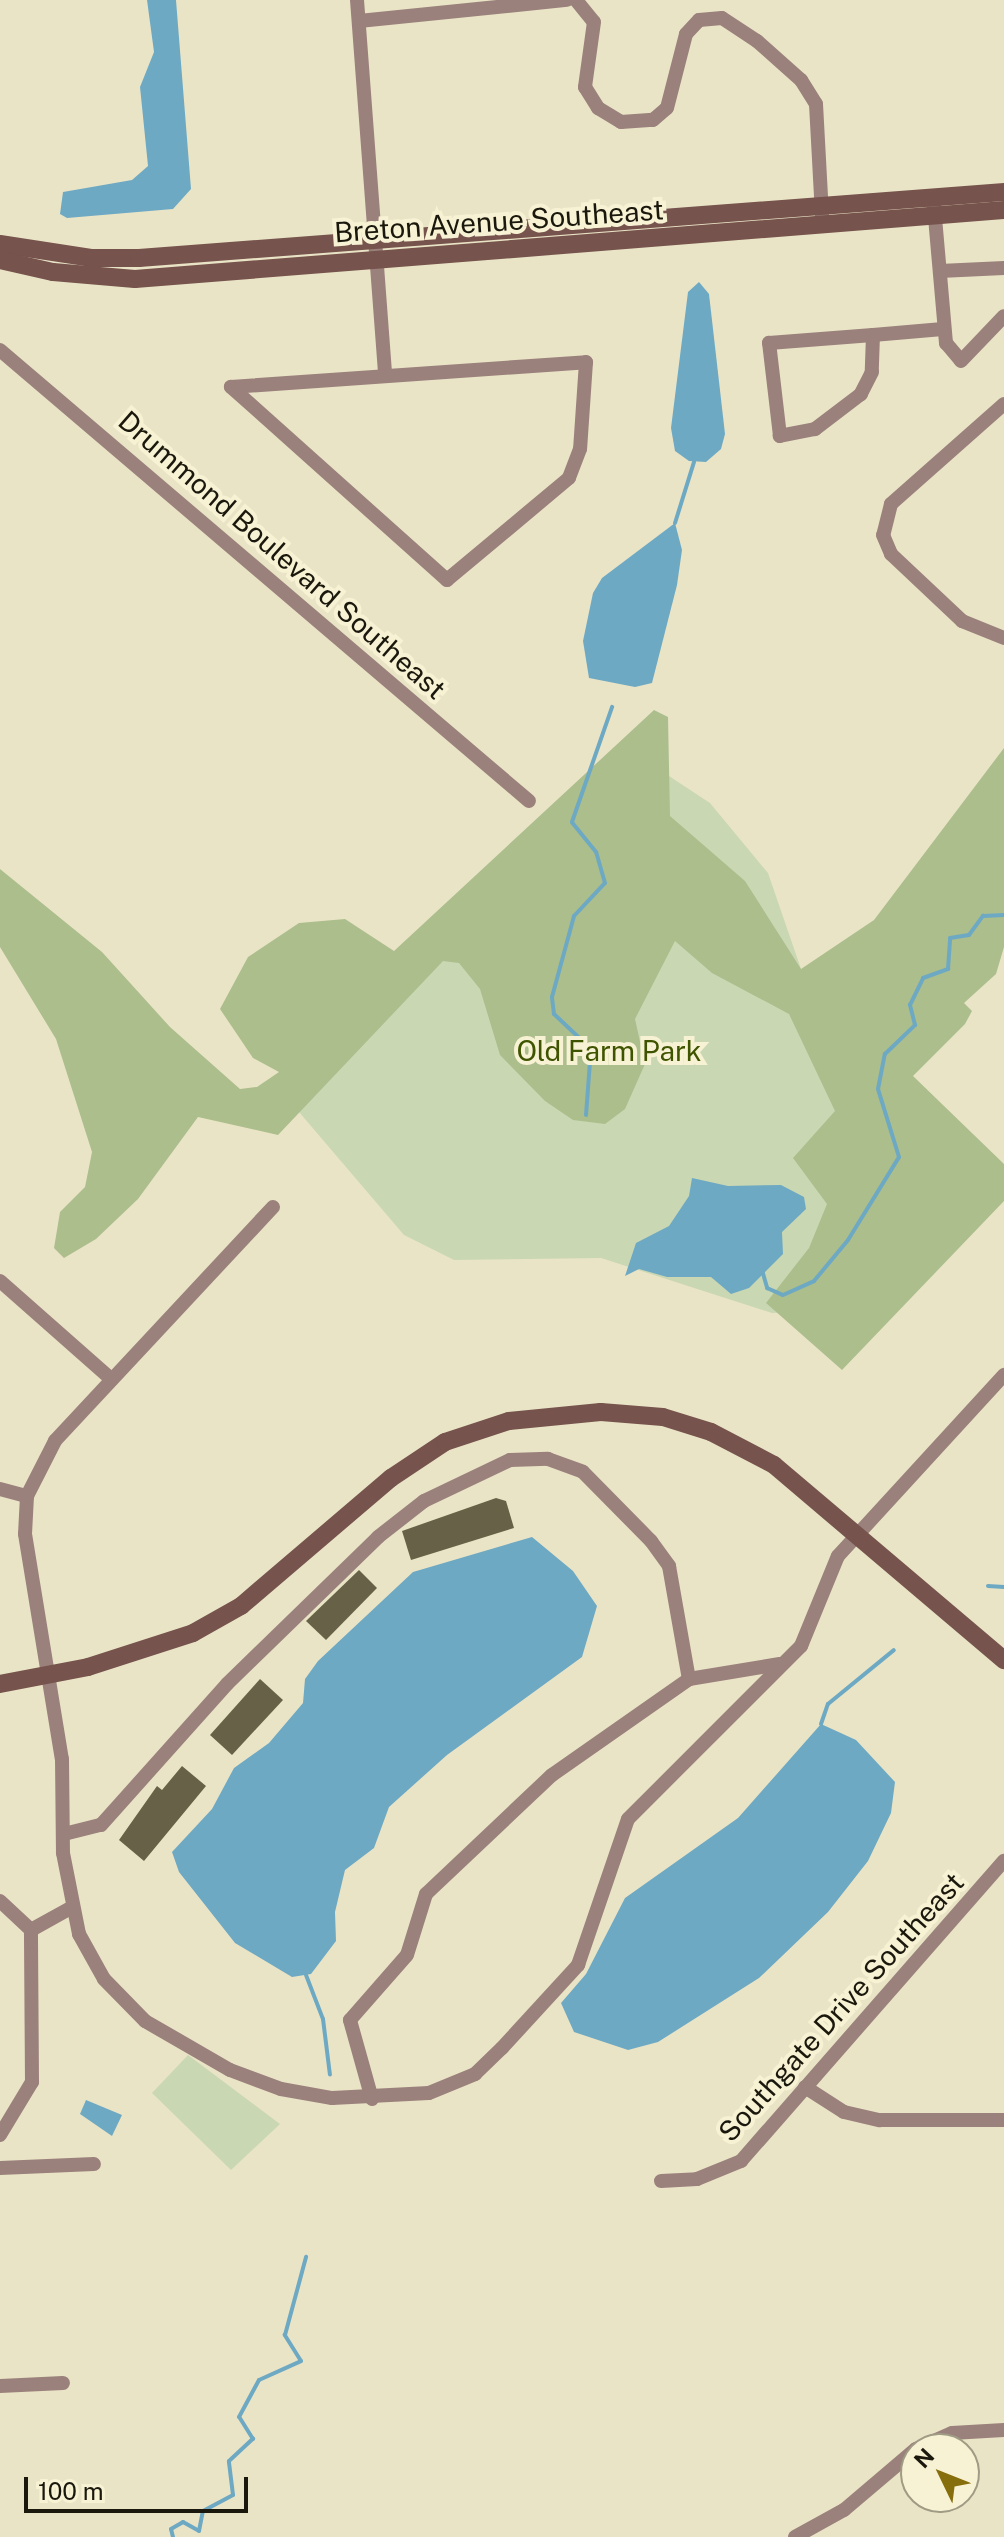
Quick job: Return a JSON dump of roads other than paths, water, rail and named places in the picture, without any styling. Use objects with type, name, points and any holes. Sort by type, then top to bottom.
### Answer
[{"type":"main road","name":"Breton Avenue Southeast","points":[[0,260],[53,272],[135,279],[934,206],[1004,192]]},
{"type":"main road","name":"Breton Avenue Southeast","points":[[934,206],[1004,210]]},
{"type":"main road","name":"Breton Avenue Southeast","points":[[0,244],[91,258],[139,258],[379,238],[822,216]]},
{"type":"main road","points":[[0,1684],[47,1675],[193,1633],[241,1606],[391,1478],[445,1442],[546,1414],[663,1417],[711,1432],[774,1465],[1004,1660]]},
{"type":"street","points":[[357,0],[381,258],[385,373]]},
{"type":"street","points":[[359,21],[567,0]]},
{"type":"street","points":[[576,0],[594,22],[585,87],[598,108],[621,122],[653,120],[667,108],[686,34],[699,20],[722,18],[757,41],[801,80],[816,104],[822,216]]},
{"type":"street","points":[[934,206],[943,329],[961,361],[1004,316]]},
{"type":"street","points":[[940,271],[1004,268]]},
{"type":"street","points":[[873,335],[872,372],[861,394],[815,429],[780,436],[769,343],[943,329]]},
{"type":"street","name":"Drummond Boulevard Southeast","points":[[0,350],[529,801]]},
{"type":"street","points":[[586,362],[580,449],[569,478],[447,580],[231,387],[385,373],[586,362]]},
{"type":"street","points":[[1004,404],[884,516],[891,554],[962,621],[1004,638]]},
{"type":"street","points":[[273,1207],[110,1378],[55,1441],[27,1496],[28,1576],[62,1759],[69,1909],[104,1979],[174,2042],[281,2089],[372,2099],[451,2085],[502,2048],[578,1965],[628,1819],[801,1646],[819,1615],[832,1567],[856,1534],[1004,1375]]},
{"type":"street","points":[[0,1281],[110,1378]]},
{"type":"street","points":[[64,1834],[101,1825],[227,1684],[378,1537],[437,1494],[510,1460],[548,1459],[583,1472],[651,1541],[669,1566],[689,1679]]},
{"type":"street","points":[[0,1489],[27,1496]]},
{"type":"street","points":[[372,2099],[350,2020],[407,1955],[426,1894],[552,1775],[689,1679],[780,1664]]},
{"type":"street","name":"Southgate Drive Southeast","points":[[661,2181],[697,2179],[734,2166],[1004,1861]]},
{"type":"street","points":[[0,1901],[31,1930],[32,2082],[0,2135]]},
{"type":"street","points":[[31,1930],[69,1909]]},
{"type":"street","points":[[805,2087],[844,2112],[880,2120],[1004,2120]]},
{"type":"street","points":[[0,2168],[94,2164]]},
{"type":"street","points":[[0,2386],[63,2383]]},
{"type":"street","points":[[952,2433],[1004,2430]]},
{"type":"street","points":[[795,2537],[844,2510],[900,2463]]},
{"type":"water","points":[[147,0],[176,0],[191,189],[173,209],[67,218],[60,214],[63,192],[132,180],[148,166],[140,87],[154,52]]},
{"type":"water","points":[[699,282],[709,294],[725,434],[721,449],[706,462],[689,461],[675,451],[671,428],[688,292]]},
{"type":"water","points":[[675,523],[682,550],[677,585],[652,683],[635,687],[589,678],[583,641],[593,593],[602,578]]},
{"type":"water","points":[[692,1178],[728,1186],[781,1185],[804,1197],[806,1209],[782,1232],[783,1254],[749,1288],[731,1294],[711,1277],[667,1277],[639,1269],[625,1276],[636,1243],[669,1226],[689,1196]]},
{"type":"water","points":[[532,1537],[573,1571],[597,1606],[582,1657],[447,1755],[389,1807],[374,1848],[345,1870],[335,1912],[336,1941],[311,1974],[292,1977],[235,1943],[179,1872],[172,1852],[212,1809],[234,1768],[269,1743],[303,1703],[305,1679],[318,1661],[413,1572]]},
{"type":"water","points":[[821,1724],[856,1740],[895,1782],[891,1813],[868,1861],[828,1912],[759,1978],[658,2042],[628,2050],[574,2032],[561,2003],[586,1974],[625,1898],[738,1818]]},
{"type":"water","points":[[86,2100],[122,2115],[112,2136],[80,2114]]},
{"type":"waterway","points":[[675,523],[694,462]]},
{"type":"waterway","points":[[586,1115],[591,1049],[554,1014],[552,997],[574,916],[605,883],[596,852],[572,822],[612,707]]},
{"type":"waterway","points":[[762,1270],[767,1288],[783,1295],[814,1281],[848,1240],[899,1157],[878,1089],[885,1054],[915,1025],[910,1005],[923,978],[948,969],[950,938],[969,935],[983,916],[1004,915]]},
{"type":"waterway","points":[[988,1586],[1004,1587]]},
{"type":"waterway","points":[[821,1724],[828,1704],[894,1650]]},
{"type":"waterway","points":[[306,1975],[323,2019],[330,2075]]},
{"type":"waterway","points":[[173,2537],[171,2529],[183,2522],[199,2531],[203,2511],[233,2495],[229,2461],[253,2439],[239,2417],[259,2380],[301,2361],[285,2335],[306,2257]]},
{"type":"park label","name":"Old Farm Park","points":[[609,1051]]}]
